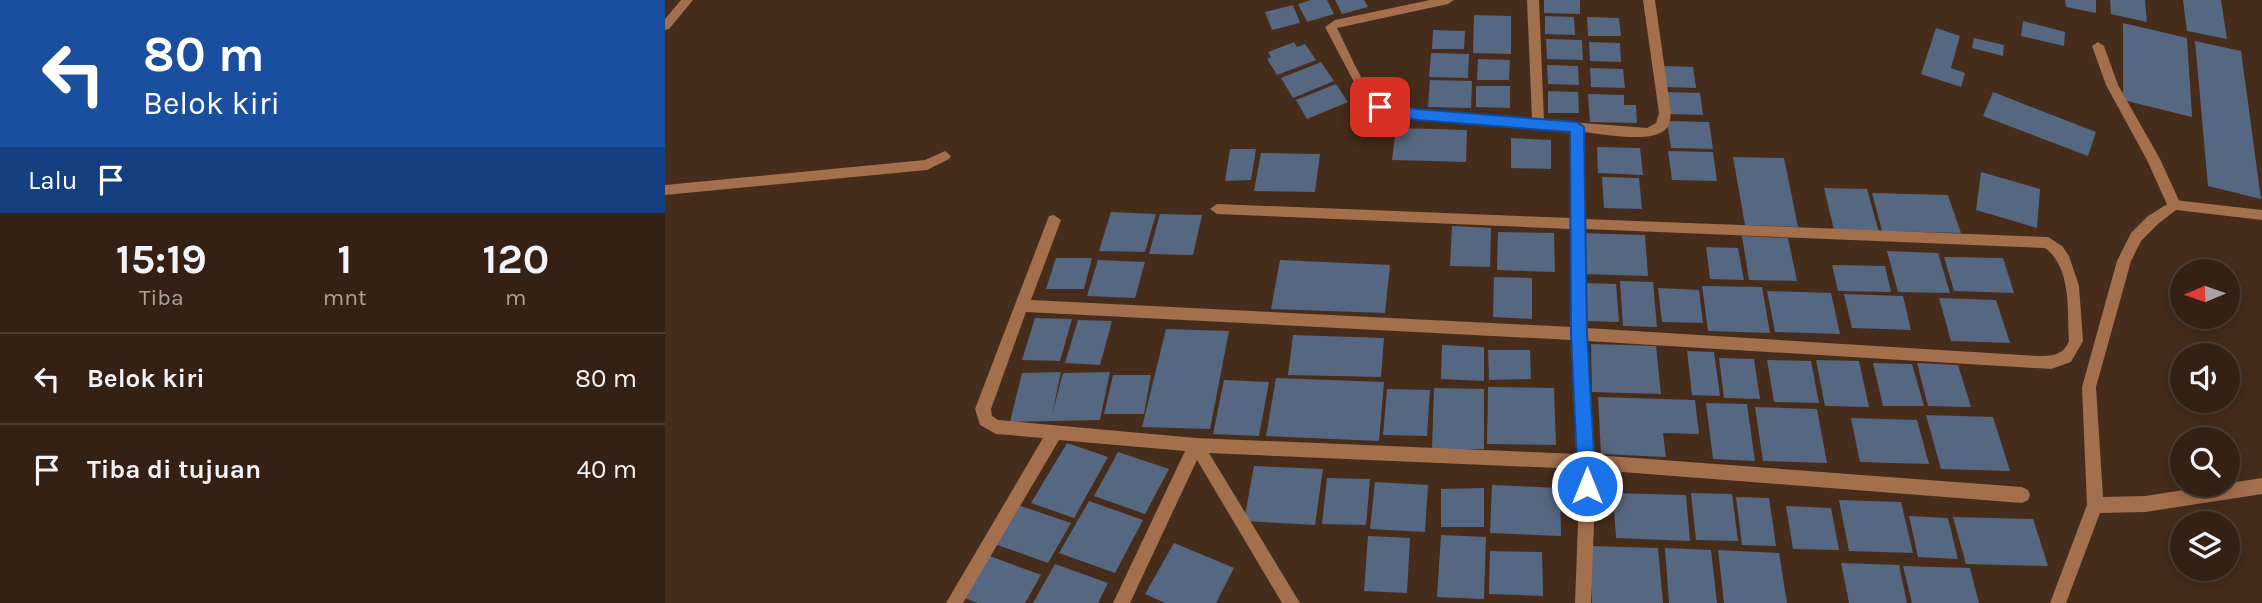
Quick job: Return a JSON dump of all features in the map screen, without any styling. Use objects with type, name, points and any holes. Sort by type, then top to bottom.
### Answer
[{"type":"street","points":[[665,26],[687,0]]},
{"type":"street","points":[[1448,0],[1331,27],[1367,96],[1380,107],[1417,115],[1648,133],[1662,126],[1665,113],[1649,0]]},
{"type":"street","points":[[1533,0],[1536,108],[1539,125]]},
{"type":"street","points":[[2098,46],[2103,67],[2116,97],[2147,147],[2174,205]]},
{"type":"street","points":[[1577,127],[1579,334],[1588,462],[1583,603]]},
{"type":"street","points":[[665,190],[927,165],[946,156]]},
{"type":"street","points":[[2057,603],[2095,505],[2089,387],[2124,261],[2136,237],[2174,205],[2262,215]]},
{"type":"street","points":[[1020,306],[1579,334],[2037,363],[2067,359],[2073,352],[2076,341],[2069,266],[2060,251],[2048,243],[1217,209]]},
{"type":"street","points":[[1054,220],[983,409],[983,415],[996,427],[1196,445],[1588,462],[2022,495]]},
{"type":"street","points":[[954,603],[1054,434]]},
{"type":"street","points":[[1121,603],[1196,445]]},
{"type":"street","points":[[1196,445],[1292,603]]},
{"type":"street","points":[[2095,505],[2145,504],[2262,486]]},
{"type":"building","points":[[1311,0],[1327,0],[1334,14],[1307,22],[1298,4]]},
{"type":"building","points":[[1335,0],[1364,0],[1368,7],[1342,14]]},
{"type":"building","points":[[1544,0],[1580,0],[1580,14],[1544,13]]},
{"type":"building","points":[[2065,0],[2096,0],[2096,13],[2066,7]]},
{"type":"building","points":[[2110,0],[2145,0],[2147,22],[2111,14]]},
{"type":"building","points":[[2183,0],[2221,0],[2227,39],[2187,31]]},
{"type":"building","points":[[1293,5],[1300,23],[1272,30],[1265,12]]},
{"type":"building","points":[[1474,15],[1511,16],[1511,54],[1473,53]]},
{"type":"building","points":[[1545,16],[1574,17],[1575,35],[1545,34]]},
{"type":"building","points":[[1587,17],[1619,18],[1621,36],[1588,36]]},
{"type":"building","points":[[2023,21],[2065,32],[2064,46],[2021,36]]},
{"type":"building","points":[[2123,23],[2187,38],[2192,117],[2123,100]]},
{"type":"building","points":[[1936,28],[1960,36],[1951,68],[1965,73],[1961,87],[1921,74]]},
{"type":"building","points":[[1433,30],[1465,31],[1464,49],[1432,49]]},
{"type":"building","points":[[1974,38],[2004,45],[2003,56],[1972,48]]},
{"type":"building","points":[[1546,39],[1582,40],[1583,60],[1547,59]]},
{"type":"building","points":[[2195,41],[2241,51],[2261,199],[2208,186]]},
{"type":"building","points":[[1294,42],[1297,47],[1305,44],[1316,60],[1277,75],[1267,59],[1271,57],[1268,52]]},
{"type":"building","points":[[1589,42],[1620,43],[1621,62],[1590,61]]},
{"type":"building","points":[[1431,53],[1469,54],[1468,78],[1429,77]]},
{"type":"building","points":[[1478,59],[1510,60],[1509,80],[1477,80]]},
{"type":"building","points":[[1321,62],[1334,81],[1293,98],[1281,78]]},
{"type":"building","points":[[1547,65],[1578,66],[1579,85],[1548,84]]},
{"type":"building","points":[[1664,66],[1693,67],[1696,88],[1666,87]]},
{"type":"building","points":[[1590,68],[1623,69],[1625,88],[1591,87]]},
{"type":"building","points":[[1430,80],[1472,81],[1471,108],[1428,107]]},
{"type":"building","points":[[1336,84],[1348,102],[1307,119],[1296,100]]},
{"type":"building","points":[[1476,86],[1510,86],[1510,108],[1476,107]]},
{"type":"building","points":[[1548,91],[1578,92],[1579,113],[1548,113]]},
{"type":"building","points":[[1666,92],[1700,93],[1703,115],[1669,114]]},
{"type":"building","points":[[1993,92],[2096,132],[2088,156],[1983,116]]},
{"type":"building","points":[[1588,94],[1624,95],[1624,105],[1636,105],[1637,123],[1590,122]]},
{"type":"building","points":[[1667,121],[1709,122],[1713,149],[1671,148]]},
{"type":"building","points":[[1396,128],[1467,130],[1466,162],[1392,160]]},
{"type":"building","points":[[1511,138],[1551,140],[1551,169],[1511,168]]},
{"type":"building","points":[[1597,147],[1640,148],[1643,175],[1598,173]]},
{"type":"building","points":[[1230,149],[1256,149],[1251,180],[1225,181]]},
{"type":"building","points":[[1668,151],[1713,152],[1717,181],[1672,180]]},
{"type":"building","points":[[1261,153],[1320,154],[1315,192],[1254,191]]},
{"type":"building","points":[[1733,157],[1784,158],[1798,227],[1745,225]]},
{"type":"building","points":[[1981,172],[2040,189],[2037,228],[1976,210]]},
{"type":"building","points":[[1602,177],[1639,178],[1642,209],[1604,208]]},
{"type":"building","points":[[1824,188],[1867,189],[1879,232],[1834,230]]},
{"type":"building","points":[[1872,193],[1948,195],[1961,233],[1882,231]]},
{"type":"building","points":[[1111,212],[1156,214],[1145,252],[1099,251]]},
{"type":"building","points":[[1160,214],[1202,215],[1193,255],[1149,254]]},
{"type":"building","points":[[1452,226],[1491,228],[1490,267],[1450,266]]},
{"type":"building","points":[[1498,232],[1554,233],[1555,272],[1497,270]]},
{"type":"building","points":[[1579,233],[1645,235],[1648,276],[1581,274]]},
{"type":"building","points":[[1742,236],[1788,238],[1797,281],[1749,280]]},
{"type":"building","points":[[1706,247],[1738,248],[1744,280],[1710,279]]},
{"type":"building","points":[[1887,251],[1938,253],[1950,293],[1898,292]]},
{"type":"building","points":[[1944,257],[2003,258],[2014,293],[1954,291]]},
{"type":"building","points":[[1056,258],[1092,258],[1084,289],[1046,289]]},
{"type":"building","points":[[1098,260],[1145,262],[1135,298],[1087,296]]},
{"type":"building","points":[[1280,260],[1390,265],[1385,313],[1271,309]]},
{"type":"building","points":[[1832,265],[1885,266],[1891,292],[1838,291]]},
{"type":"building","points":[[1494,277],[1532,278],[1532,319],[1493,317]]},
{"type":"building","points":[[1620,281],[1653,282],[1657,327],[1623,326]]},
{"type":"building","points":[[1583,283],[1616,284],[1619,322],[1585,321]]},
{"type":"building","points":[[1702,286],[1762,287],[1770,333],[1708,331]]},
{"type":"building","points":[[1658,288],[1699,290],[1703,323],[1662,322]]},
{"type":"building","points":[[1767,291],[1831,293],[1840,334],[1775,332]]},
{"type":"building","points":[[1844,294],[1903,296],[1911,330],[1852,328]]},
{"type":"building","points":[[1939,298],[1996,300],[2010,343],[1951,341]]},
{"type":"building","points":[[1035,318],[1072,319],[1060,361],[1022,360]]},
{"type":"building","points":[[1078,320],[1112,321],[1100,365],[1065,363]]},
{"type":"building","points":[[1166,329],[1229,331],[1210,429],[1142,427]]},
{"type":"building","points":[[1293,335],[1384,338],[1381,377],[1288,375]]},
{"type":"building","points":[[1591,344],[1656,346],[1661,394],[1592,392]]},
{"type":"building","points":[[1442,345],[1484,347],[1484,381],[1441,379]]},
{"type":"building","points":[[1488,350],[1530,350],[1531,379],[1489,380]]},
{"type":"building","points":[[1687,351],[1714,352],[1720,396],[1692,395]]},
{"type":"building","points":[[1719,358],[1754,359],[1760,399],[1724,398]]},
{"type":"building","points":[[1767,360],[1811,361],[1819,403],[1774,402]]},
{"type":"building","points":[[1816,360],[1859,361],[1869,407],[1825,406]]},
{"type":"building","points":[[1873,363],[1912,364],[1924,406],[1883,406]]},
{"type":"building","points":[[1917,363],[1958,365],[1971,407],[1928,406]]},
{"type":"building","points":[[1061,372],[1052,415],[1063,373],[1110,372],[1100,420],[1010,422],[1022,373]]},
{"type":"building","points":[[1113,375],[1151,375],[1144,414],[1104,414]]},
{"type":"building","points":[[1276,378],[1384,382],[1379,441],[1266,436]]},
{"type":"building","points":[[1224,380],[1269,382],[1259,436],[1213,434]]},
{"type":"building","points":[[1488,387],[1554,388],[1556,445],[1487,444]]},
{"type":"building","points":[[1434,388],[1484,389],[1484,449],[1432,449]]},
{"type":"building","points":[[1387,389],[1430,390],[1427,436],[1383,435]]},
{"type":"building","points":[[1598,397],[1695,400],[1699,434],[1663,433],[1666,457],[1601,454]]},
{"type":"building","points":[[1706,403],[1747,404],[1755,461],[1713,459]]},
{"type":"building","points":[[1755,407],[1817,409],[1827,463],[1763,461]]},
{"type":"building","points":[[1926,415],[1993,417],[2010,471],[1941,469]]},
{"type":"building","points":[[1851,418],[1917,420],[1929,464],[1860,462]]},
{"type":"building","points":[[1067,443],[1108,457],[1074,518],[1031,503]]},
{"type":"building","points":[[1118,452],[1169,469],[1145,514],[1094,496]]},
{"type":"building","points":[[1254,466],[1323,469],[1315,525],[1244,521]]},
{"type":"building","points":[[1327,478],[1370,479],[1366,525],[1322,524]]},
{"type":"building","points":[[1375,482],[1428,485],[1425,532],[1370,529]]},
{"type":"building","points":[[1492,485],[1560,488],[1561,536],[1490,533]]},
{"type":"building","points":[[1484,488],[1484,527],[1441,527],[1441,489]]},
{"type":"building","points":[[1613,493],[1686,495],[1690,541],[1616,538]]},
{"type":"building","points":[[1691,493],[1732,494],[1738,541],[1696,540]]},
{"type":"building","points":[[1736,497],[1769,498],[1776,546],[1742,545]]},
{"type":"building","points":[[1839,500],[1901,502],[1913,553],[1849,551]]},
{"type":"building","points":[[1089,501],[1143,520],[1115,573],[1059,553]]},
{"type":"building","points":[[1018,505],[1071,523],[1048,563],[995,544]]},
{"type":"building","points":[[1786,506],[1831,508],[1839,550],[1793,549]]},
{"type":"building","points":[[1909,516],[1948,518],[1958,559],[1918,557]]},
{"type":"building","points":[[1953,517],[2033,519],[2048,566],[1966,564]]},
{"type":"building","points":[[1441,535],[1486,537],[1484,599],[1437,597]]},
{"type":"building","points":[[1368,536],[1410,538],[1407,593],[1364,591]]},
{"type":"building","points":[[1174,543],[1234,568],[1216,603],[1165,603],[1145,594]]},
{"type":"building","points":[[1590,546],[1658,548],[1663,603],[1592,603]]},
{"type":"building","points":[[1665,548],[1711,550],[1717,603],[1669,603]]},
{"type":"building","points":[[1718,550],[1779,553],[1787,603],[1724,603]]},
{"type":"building","points":[[1490,551],[1542,552],[1543,596],[1489,594]]},
{"type":"building","points":[[987,555],[1041,575],[1025,603],[978,603],[962,597]]},
{"type":"building","points":[[1841,563],[1899,565],[1907,603],[1849,603]]},
{"type":"building","points":[[1055,564],[1108,583],[1098,603],[1033,603]]},
{"type":"building","points":[[1903,566],[1970,568],[1979,603],[1912,603]]},
{"type":"route","points":[[1380,107],[1417,115],[1577,127],[1579,334],[1588,462],[1587,486]]}]
